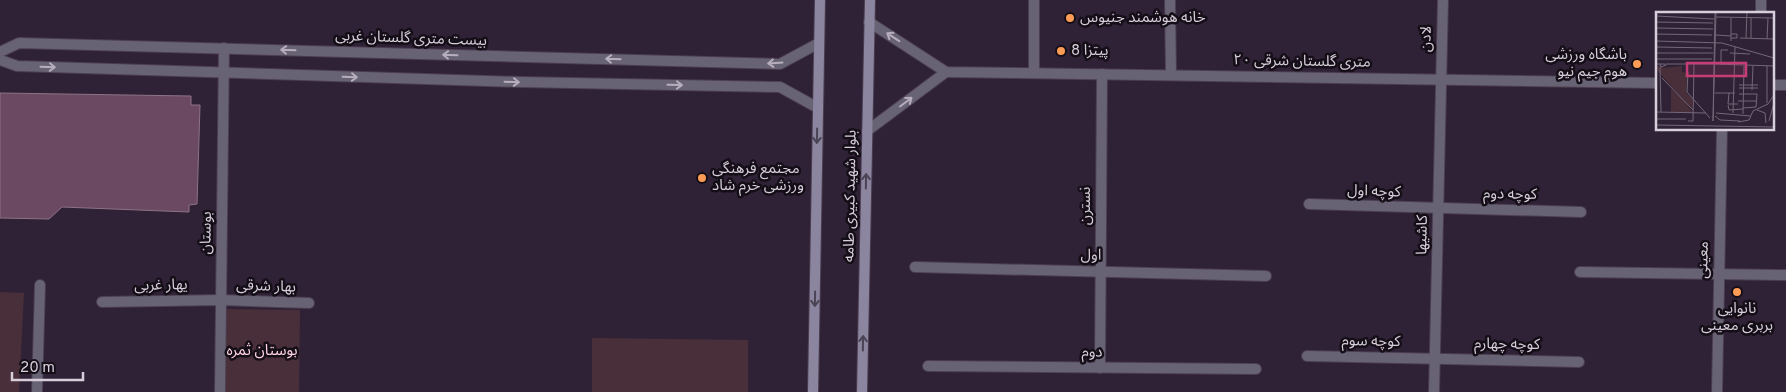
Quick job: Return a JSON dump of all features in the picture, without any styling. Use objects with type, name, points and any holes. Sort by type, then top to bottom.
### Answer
[{"type":"main road","points":[[813,392],[820,0]]},
{"type":"main road","name":"بلوار شهید کبیری طامه","points":[[862,392],[870,0]]},
{"type":"street","points":[[1034,0],[1034,73]]},
{"type":"street","points":[[1170,0],[1171,75]]},
{"type":"street","name":"لادن","points":[[1441,79],[1443,0]]},
{"type":"street","points":[[867,131],[946,72],[869,22]]},
{"type":"street","name":"بیست متری گلستان غربی","points":[[0,52],[19,42],[780,64],[819,43]]},
{"type":"street","name":"بوستان","points":[[220,392],[224,48]]},
{"type":"street","points":[[0,60],[18,66],[224,74],[780,87],[818,108]]},
{"type":"street","name":"۲۰ متری گلستان شرقی","points":[[946,72],[1656,83]]},
{"type":"street","name":"نسترن","points":[[1100,368],[1102,74]]},
{"type":"street","name":"کاشیها","points":[[1434,392],[1441,79]]},
{"type":"street","name":"معینی","points":[[1717,392],[1722,130]]},
{"type":"street","name":"کوچه اول","points":[[1309,204],[1438,209]]},
{"type":"street","name":"کوچه دوم","points":[[1438,209],[1581,212]]},
{"type":"street","name":"اول","points":[[915,267],[1266,276]]},
{"type":"street","points":[[1580,272],[1786,275]]},
{"type":"street","points":[[37,392],[40,285]]},
{"type":"street","name":"یهار غربی","points":[[102,302],[221,300]]},
{"type":"street","name":"بهار شرقی","points":[[221,300],[309,303]]},
{"type":"street","name":"کوچه سوم","points":[[1307,356],[1435,358]]},
{"type":"street","name":"کوچه چهارم","points":[[1435,358],[1578,362]]},
{"type":"street","name":"دوم","points":[[928,366],[1256,369]]},
{"type":"green space","points":[[0,292],[24,293],[19,392],[0,392]]},
{"type":"green space","name":"بوستان ثمره","points":[[226,309],[300,310],[299,392],[225,392]]},
{"type":"green space","points":[[592,338],[748,340],[748,392],[592,392]]},
{"type":"building","points":[[0,93],[191,96],[191,105],[200,105],[197,204],[189,205],[189,212],[62,207],[49,219],[0,218]]},
{"type":"place","name":"خانه هوشمند جنیوس","points":[[1070,18]]},
{"type":"place","name":"پیتزا 8","points":[[1061,51]]},
{"type":"place","name":"باشگاه ورزشی هوم جیم نیو","points":[[1637,64]]},
{"type":"place","name":"مجتمع فرهنگی ورزشی خرم شاد","points":[[702,178]]},
{"type":"place","name":"نانوایی بربری معینی","points":[[1737,292]]}]
